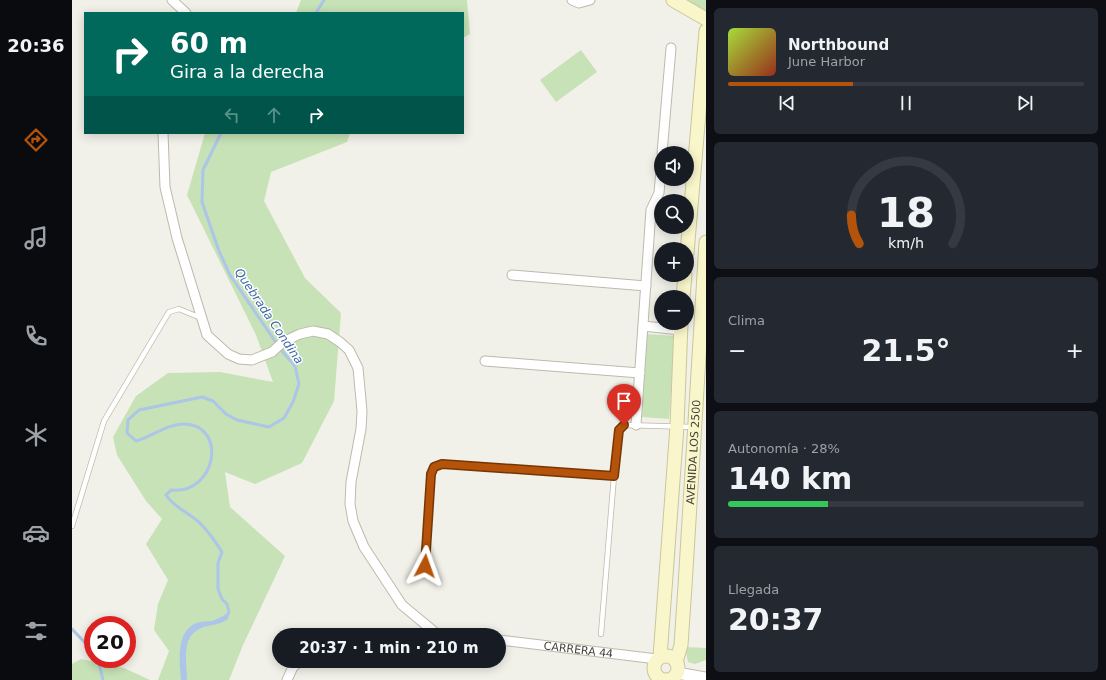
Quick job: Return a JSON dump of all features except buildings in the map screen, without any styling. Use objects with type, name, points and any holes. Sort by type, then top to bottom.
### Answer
[{"type":"main road","points":[[673,0],[706,19]]},
{"type":"main road","points":[[688,242],[706,31]]},
{"type":"main road","name":"AVENIDA LOS 2500","points":[[681,330],[677,426],[659,658],[654,669],[672,674],[681,645],[706,247]]},
{"type":"main road","points":[[659,658],[669,656],[672,674]]},
{"type":"street","points":[[172,0],[185,12]]},
{"type":"street","points":[[572,0],[579,4],[590,0]]},
{"type":"street","points":[[663,146],[671,48]]},
{"type":"street","points":[[163,134],[165,187],[177,238],[207,335],[228,354],[238,358],[252,360],[272,352],[283,342],[300,334],[313,331],[328,334],[349,350],[358,368],[362,410],[361,429],[351,482],[350,504],[353,521],[364,547],[402,605],[428,628]]},
{"type":"street","points":[[636,424],[651,210],[659,194],[660,186]]},
{"type":"street","points":[[512,275],[646,286]]},
{"type":"street","points":[[643,326],[654,326]]},
{"type":"street","points":[[484,361],[640,373]]},
{"type":"street","name":"CARRERA 44","points":[[506,641],[659,658]]},
{"type":"street","points":[[287,680],[293,668]]},
{"type":"street","points":[[672,674],[706,678]]},
{"type":"lane","points":[[72,526],[104,421],[169,312],[179,309],[201,318]]},
{"type":"lane","points":[[601,634],[619,430],[624,425],[636,424],[694,427]]},
{"type":"lane","points":[[425,566],[431,474],[434,467],[442,464],[614,476]]},
{"type":"green space","points":[[301,0],[467,0],[470,34],[464,37],[464,12],[296,12]]},
{"type":"green space","points":[[673,0],[706,0],[706,19]]},
{"type":"green space","points":[[581,50],[597,72],[556,102],[540,80]]},
{"type":"green space","points":[[205,134],[350,134],[347,142],[271,172],[264,201],[305,278],[341,313],[334,401],[302,463],[255,484],[225,472],[230,507],[285,556],[243,645],[229,680],[158,680],[169,651],[154,630],[158,604],[168,580],[146,544],[162,519],[146,501],[117,455],[113,437],[136,396],[168,373],[220,372],[273,382],[256,335],[187,195]]},
{"type":"green space","points":[[647,334],[675,336],[669,419],[642,417]]},
{"type":"green space","points":[[685,647],[706,648],[706,660],[695,664],[688,662]]},
{"type":"green space","points":[[81,659],[84,660],[84,668],[124,668],[150,680],[72,680],[72,664]]},
{"type":"water","points":[[229,612],[228,619],[199,629],[192,634],[187,647],[186,655],[187,680],[181,680],[180,648],[185,633],[196,623],[212,621]]},
{"type":"waterway","name":"Quebrada Condina","points":[[317,12],[324,0]]},
{"type":"waterway","name":"Quebrada Condina","points":[[221,134],[203,170],[202,202],[219,251],[230,275],[281,350],[295,366],[299,384],[293,402],[284,418],[269,427],[237,420],[226,414],[213,401],[202,397],[139,410],[128,420],[127,433],[136,441],[166,428],[179,424],[185,424],[199,428],[207,436],[211,447],[211,460],[207,472],[198,482],[186,489],[171,490],[166,495],[176,505],[203,526],[222,552],[218,563],[218,589],[222,599],[227,604],[228,614]]},
{"type":"waterway","points":[[72,629],[84,642]]},
{"type":"waterway","points":[[100,668],[103,680]]},
{"type":"route","points":[[425,566],[431,474],[434,467],[442,464],[614,476],[619,430],[624,425]]}]
